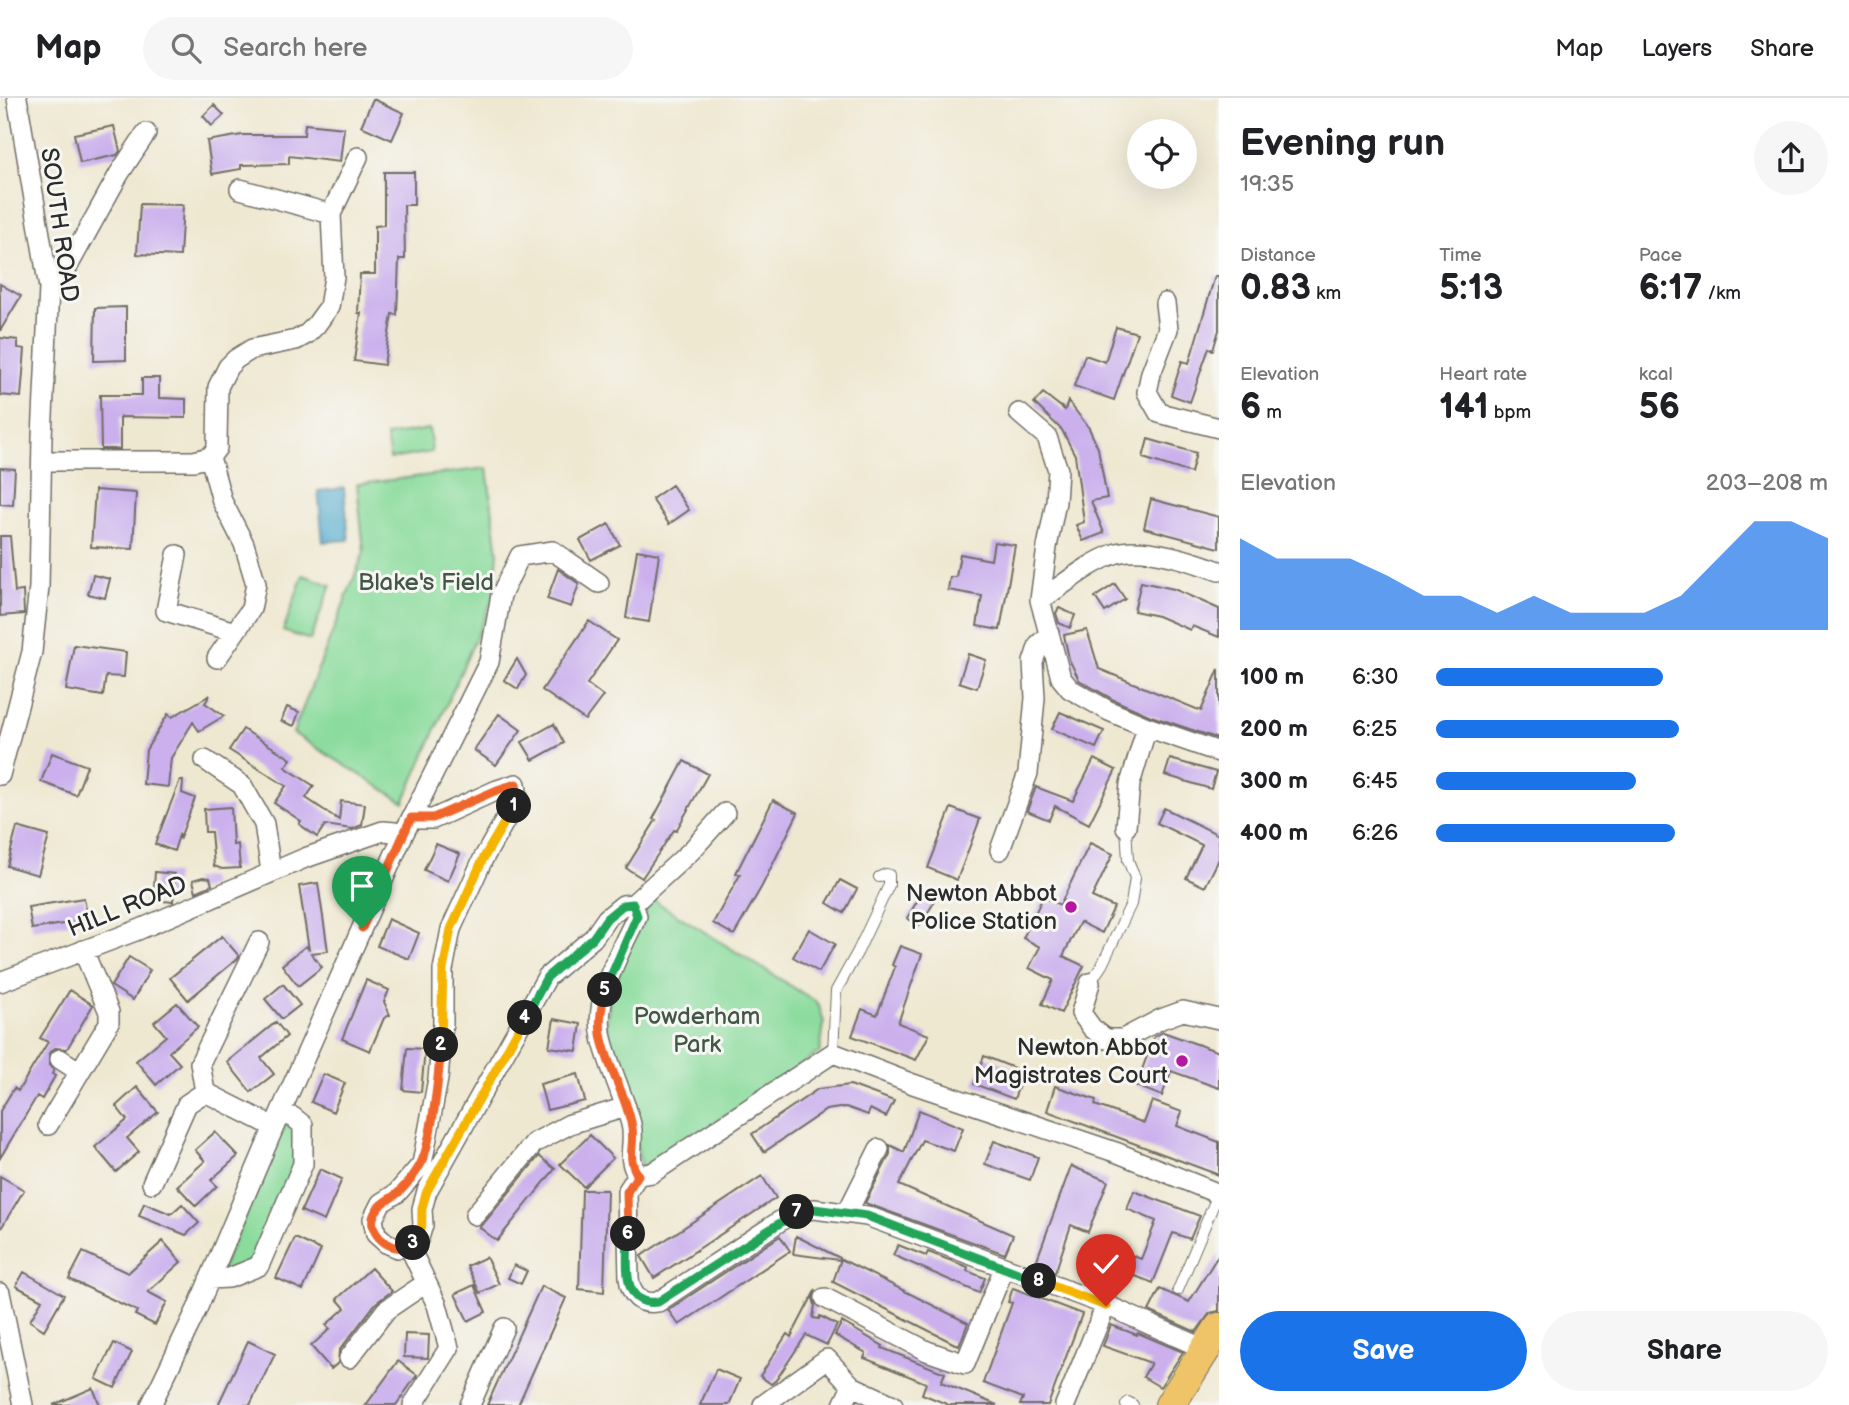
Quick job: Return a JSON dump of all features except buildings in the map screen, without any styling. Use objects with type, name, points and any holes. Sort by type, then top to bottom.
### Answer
[{"type":"main road","points":[[1170,1405],[1212,1339]]},
{"type":"street","name":"SOUTH ROAD","points":[[0,775],[32,652],[39,587],[48,288],[16,98]]},
{"type":"street","points":[[48,288],[67,268],[119,174],[146,133]]},
{"type":"street","points":[[42,461],[194,461],[210,457],[217,448],[218,387],[228,367],[252,349],[296,340],[307,334],[329,307],[334,277],[331,214],[358,157]]},
{"type":"street","points":[[240,189],[331,214]]},
{"type":"street","points":[[1165,303],[1168,329],[1151,373],[1147,392],[1159,413],[1219,428]]},
{"type":"street","points":[[1019,413],[1047,437],[1058,470],[1056,502],[1040,600],[1061,678],[1070,689],[1109,710],[1147,727],[1219,752]]},
{"type":"street","points":[[210,457],[222,501],[244,544],[256,584],[251,609],[218,658]]},
{"type":"street","points":[[1040,600],[1090,567],[1114,554],[1129,550],[1188,560],[1219,571]]},
{"type":"street","points":[[151,1405],[197,1309],[277,1120],[407,827],[489,662],[501,595],[520,556],[552,551],[598,583]]},
{"type":"street","points":[[177,555],[166,611],[235,632]]},
{"type":"street","points":[[1000,850],[1028,773],[1035,698],[1033,662],[1039,644],[1048,636]]},
{"type":"street","points":[[1126,827],[1130,784],[1147,727]]},
{"type":"street","points":[[205,760],[242,785],[264,824],[271,872]]},
{"type":"street","name":"HILL ROAD","points":[[0,982],[138,930],[306,858],[383,831],[395,832],[516,784],[518,797],[483,859],[451,929],[443,970],[443,1023],[438,1079],[422,1164],[397,1194],[381,1203],[373,1219],[376,1234],[386,1243],[398,1248],[409,1246]]},
{"type":"street","points":[[413,1405],[449,1348],[437,1306],[409,1246],[419,1238],[427,1191],[547,977],[593,938],[615,911],[623,905],[633,904],[692,850],[725,813]]},
{"type":"street","points":[[633,904],[637,916],[605,989],[600,1013],[601,1036],[633,1129],[631,1166],[638,1175]]},
{"type":"street","points":[[205,1092],[200,1063],[259,942]]},
{"type":"street","points":[[48,1125],[109,1023],[105,1002],[83,950]]},
{"type":"street","points":[[1090,984],[1081,1013],[1092,1028],[1106,1039],[1123,1039],[1161,1018],[1184,1011],[1219,1019]]},
{"type":"street","points":[[1212,1339],[1106,1306],[867,1216],[814,1209],[798,1211],[658,1302],[648,1303],[638,1299],[630,1291],[627,1192],[638,1175],[652,1173],[833,1053],[913,1084],[1118,1153],[1218,1194]]},
{"type":"street","points":[[60,1059],[80,1072]]},
{"type":"street","points":[[205,1092],[277,1120],[293,1117],[303,1125],[303,1164],[259,1266],[229,1279],[209,1279]]},
{"type":"street","points":[[152,1183],[187,1104],[205,1092]]},
{"type":"street","points":[[475,1215],[534,1143],[570,1124],[626,1107]]},
{"type":"street","points":[[847,1213],[879,1149]]},
{"type":"street","points":[[825,1298],[927,1351],[965,1364],[1004,1268]]},
{"type":"street","points":[[349,1358],[386,1310],[426,1283]]},
{"type":"street","points":[[0,1293],[23,1405]]},
{"type":"street","points":[[1065,1405],[1106,1306]]},
{"type":"street","points":[[470,1405],[504,1328]]},
{"type":"street","points":[[763,1405],[827,1359],[852,1386],[893,1405]]},
{"type":"street","points":[[843,1405],[852,1386]]},
{"type":"lane","points":[[1090,984],[1131,904],[1135,878],[1128,860],[1126,827]]},
{"type":"lane","points":[[833,1053],[836,992],[889,885],[889,875],[879,877]]},
{"type":"lane","points":[[1178,1290],[1218,1194]]},
{"type":"lane","points":[[1126,1405],[1128,1402],[1133,1405]]},
{"type":"green space","points":[[429,429],[432,452],[390,459],[386,436]]},
{"type":"green space","name":"Blake's Field","points":[[487,468],[498,553],[494,596],[404,802],[293,733],[364,552],[357,484]]},
{"type":"green space","points":[[303,575],[331,585],[310,640],[283,631]]},
{"type":"green space","name":"Powderham Park","points":[[652,899],[818,1003],[824,1023],[820,1052],[651,1166],[642,1167],[606,1026],[611,992],[640,919]]},
{"type":"green space","points":[[286,1123],[296,1130],[297,1163],[255,1258],[231,1272],[221,1270]]},
{"type":"water","points":[[344,488],[349,540],[323,542],[318,491]]},
{"type":"place","name":"Newton Abbot Police Station","points":[[1071,907]]},
{"type":"place","name":"Newton Abbot Magistrates Court","points":[[1182,1061]]},
{"type":"route","points":[[362,928],[411,818],[433,818],[516,784],[518,797],[483,859],[451,929],[443,970],[443,1023],[438,1079],[428,1138],[422,1164],[397,1194],[381,1203],[373,1219],[376,1234],[386,1243],[398,1248],[409,1246],[419,1238],[427,1191],[547,977],[593,938],[607,918],[623,905],[633,904],[637,916],[605,989],[600,1013],[601,1036],[633,1129],[631,1166],[638,1175],[627,1192],[629,1278],[630,1291],[638,1299],[648,1303],[658,1302],[783,1219],[798,1211],[814,1209],[867,1216],[1106,1306]]}]
